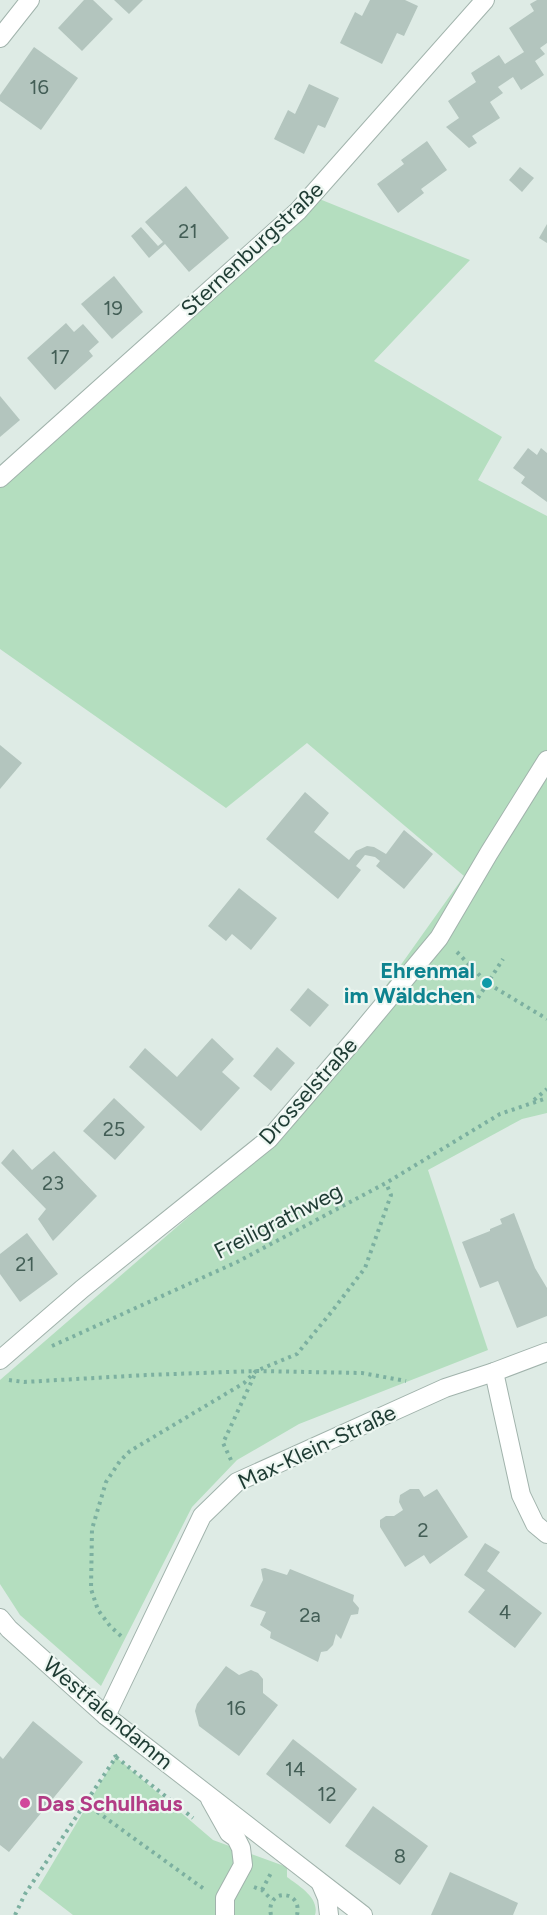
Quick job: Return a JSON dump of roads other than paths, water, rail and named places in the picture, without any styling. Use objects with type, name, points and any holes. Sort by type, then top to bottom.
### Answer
[{"type":"street","points":[[0,38],[30,0]]},
{"type":"street","name":"Sternenburgstraße","points":[[0,478],[298,211],[485,0]]},
{"type":"street","name":"Drosselstraße","points":[[0,1360],[82,1289],[269,1139],[356,1040],[439,938],[547,760]]},
{"type":"street","name":"Max-Klein-Straße","points":[[106,1716],[202,1516],[237,1482],[445,1388],[547,1352]]},
{"type":"street","points":[[494,1372],[521,1495],[535,1524],[547,1534]]},
{"type":"street","name":"Westfalendamm","points":[[0,1618],[9,1629],[106,1716],[363,1915]]},
{"type":"street","points":[[206,1792],[229,1833],[236,1838],[241,1848],[243,1865],[225,1898],[225,1915]]},
{"type":"street","points":[[321,1884],[327,1898],[329,1915]]},
{"type":"place","name":"Ehrenmal im Wäldchen","points":[[487,983]]},
{"type":"place","name":"Das Schulhaus","points":[[25,1803]]}]
